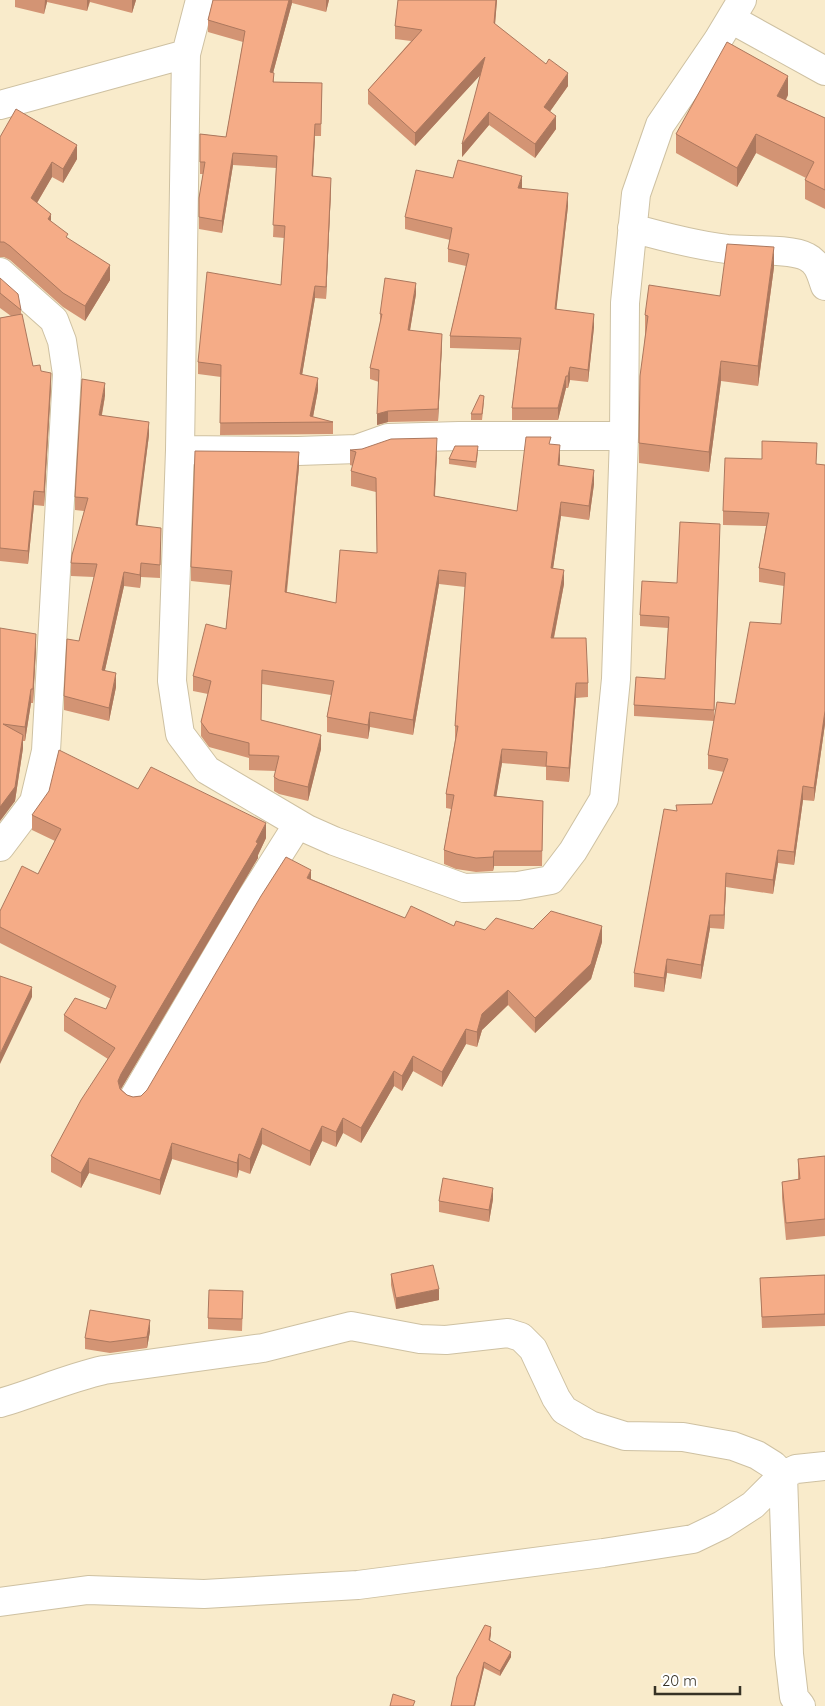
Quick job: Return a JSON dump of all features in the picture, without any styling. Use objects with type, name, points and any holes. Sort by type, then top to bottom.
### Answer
[{"type":"street","points":[[200,0],[186,54],[180,450],[172,681],[180,734],[208,770],[307,830],[464,888],[518,886],[551,880],[573,851],[604,799],[616,679],[624,436],[625,303],[636,194],[660,124],[718,40],[736,9],[825,71]]},
{"type":"street","points":[[0,105],[186,54]]},
{"type":"street","points":[[632,228],[687,243],[728,249],[793,252],[808,258],[818,266],[825,286]]},
{"type":"street","points":[[0,272],[54,320],[62,341],[66,374],[46,751],[34,802],[0,847]]},
{"type":"street","points":[[180,450],[298,451],[357,449],[388,438],[624,436]]},
{"type":"street","points":[[134,1097],[248,903],[298,824]]},
{"type":"street","points":[[0,1403],[82,1375],[104,1370],[263,1348],[352,1326],[420,1339],[437,1340],[508,1333],[521,1337],[533,1349],[556,1398],[564,1410],[590,1425],[625,1436],[683,1437],[733,1446],[757,1455],[773,1465],[783,1475],[789,1654],[794,1697],[801,1706]]},
{"type":"street","points":[[0,1602],[88,1590],[204,1594],[358,1585],[603,1553],[693,1539],[722,1525],[753,1505],[783,1475],[796,1469],[825,1466]]},
{"type":"building","points":[[213,0],[289,0],[270,72],[274,73],[273,82],[322,83],[321,124],[315,124],[312,176],[331,178],[326,287],[315,286],[300,374],[318,378],[310,416],[333,422],[220,423],[221,365],[198,362],[207,272],[281,285],[285,226],[273,225],[277,156],[233,153],[222,221],[199,217],[199,198],[205,162],[200,162],[200,134],[226,137],[245,31],[208,20]]},
{"type":"building","points":[[398,0],[496,0],[494,23],[546,64],[549,59],[568,73],[544,107],[556,116],[535,144],[489,112],[462,144],[485,57],[415,133],[368,90],[422,30],[395,26]]},
{"type":"building","points":[[727,42],[788,76],[777,96],[825,118],[825,190],[805,180],[814,162],[756,134],[737,168],[676,134]]},
{"type":"building","points":[[16,109],[77,145],[63,169],[52,162],[31,198],[51,214],[48,219],[68,234],[66,237],[110,265],[85,306],[63,293],[10,246],[0,242],[0,137]]},
{"type":"building","points":[[458,160],[522,176],[518,188],[568,193],[555,309],[594,314],[588,370],[570,367],[558,408],[512,408],[521,338],[450,336],[469,254],[448,249],[452,228],[405,217],[416,170],[453,178]]},
{"type":"building","points":[[727,244],[774,247],[758,366],[721,361],[709,452],[639,443],[640,376],[648,316],[645,315],[649,285],[720,296]]},
{"type":"building","points":[[0,278],[18,294],[21,310],[0,293]]},
{"type":"building","points":[[385,278],[416,283],[408,330],[442,334],[438,409],[388,411],[377,414],[379,370],[370,368],[382,314],[380,314]]},
{"type":"building","points":[[22,314],[33,366],[40,365],[41,371],[51,373],[44,492],[34,491],[28,551],[0,548],[0,318]]},
{"type":"building","points":[[82,379],[105,383],[99,415],[149,422],[136,525],[161,528],[160,565],[141,563],[140,575],[124,572],[102,670],[116,673],[109,708],[64,696],[67,639],[79,641],[97,564],[71,563],[88,498],[75,497]]},
{"type":"building","points":[[480,395],[484,396],[482,414],[471,414]]},
{"type":"building","points":[[526,437],[551,437],[549,444],[560,445],[558,465],[594,470],[589,506],[561,502],[551,568],[564,570],[551,638],[586,638],[588,683],[576,683],[569,768],[546,766],[547,752],[502,749],[494,796],[543,801],[542,851],[494,851],[493,857],[476,858],[444,850],[454,795],[446,794],[458,726],[455,726],[466,573],[439,570],[413,720],[370,712],[368,725],[327,717],[334,681],[262,670],[261,720],[321,735],[308,787],[274,777],[279,756],[249,755],[249,743],[209,733],[201,722],[211,681],[193,676],[206,624],[226,629],[232,571],[191,567],[195,451],[299,452],[285,592],[336,603],[340,550],[377,553],[376,478],[351,471],[356,452],[350,450],[362,449],[391,439],[437,438],[434,496],[517,511]]},
{"type":"building","points":[[762,441],[817,443],[816,464],[825,465],[825,711],[814,788],[803,786],[794,852],[778,850],[773,880],[726,873],[724,915],[710,915],[701,965],[667,959],[664,978],[634,973],[664,809],[677,811],[676,805],[712,804],[728,759],[708,755],[717,702],[735,704],[750,622],[781,624],[785,573],[759,568],[769,513],[723,511],[725,458],[762,459]]},
{"type":"building","points":[[455,446],[478,446],[476,462],[449,459]]},
{"type":"building","points":[[680,522],[720,524],[714,710],[634,705],[636,677],[665,679],[669,617],[640,615],[642,581],[677,583]]},
{"type":"building","points":[[0,628],[36,634],[33,689],[31,689],[25,727],[3,724],[23,735],[15,787],[0,807]]},
{"type":"building","points":[[59,750],[138,789],[151,767],[266,823],[256,842],[258,843],[121,1074],[118,1081],[120,1089],[127,1095],[133,1097],[141,1096],[147,1090],[286,857],[311,870],[307,878],[405,918],[411,906],[454,926],[456,921],[485,930],[496,918],[533,929],[551,911],[602,926],[591,964],[535,1018],[508,990],[482,1014],[477,1032],[466,1029],[442,1072],[413,1056],[402,1076],[394,1071],[361,1128],[343,1118],[336,1132],[322,1126],[310,1151],[262,1128],[250,1159],[239,1154],[237,1163],[172,1143],[160,1180],[89,1158],[81,1173],[51,1156],[81,1100],[115,1048],[64,1015],[75,998],[106,1009],[116,986],[0,927],[0,911],[22,866],[38,874],[61,829],[32,815],[49,791]]},
{"type":"building","points":[[0,976],[32,987],[0,1054]]},
{"type":"building","points":[[825,1156],[825,1219],[786,1223],[782,1182],[800,1179],[798,1159]]},
{"type":"building","points":[[443,1178],[493,1188],[489,1210],[439,1201]]},
{"type":"building","points":[[433,1265],[439,1289],[396,1298],[391,1274]]},
{"type":"building","points":[[825,1275],[825,1314],[762,1317],[760,1278]]},
{"type":"building","points":[[209,1290],[243,1291],[242,1319],[208,1318]]},
{"type":"building","points":[[90,1310],[150,1320],[147,1337],[110,1342],[85,1338]]},
{"type":"building","points":[[485,1625],[491,1627],[489,1640],[511,1652],[500,1671],[484,1662],[474,1706],[451,1706],[457,1677]]},
{"type":"building","points":[[393,1694],[415,1701],[413,1706],[390,1706]]}]
